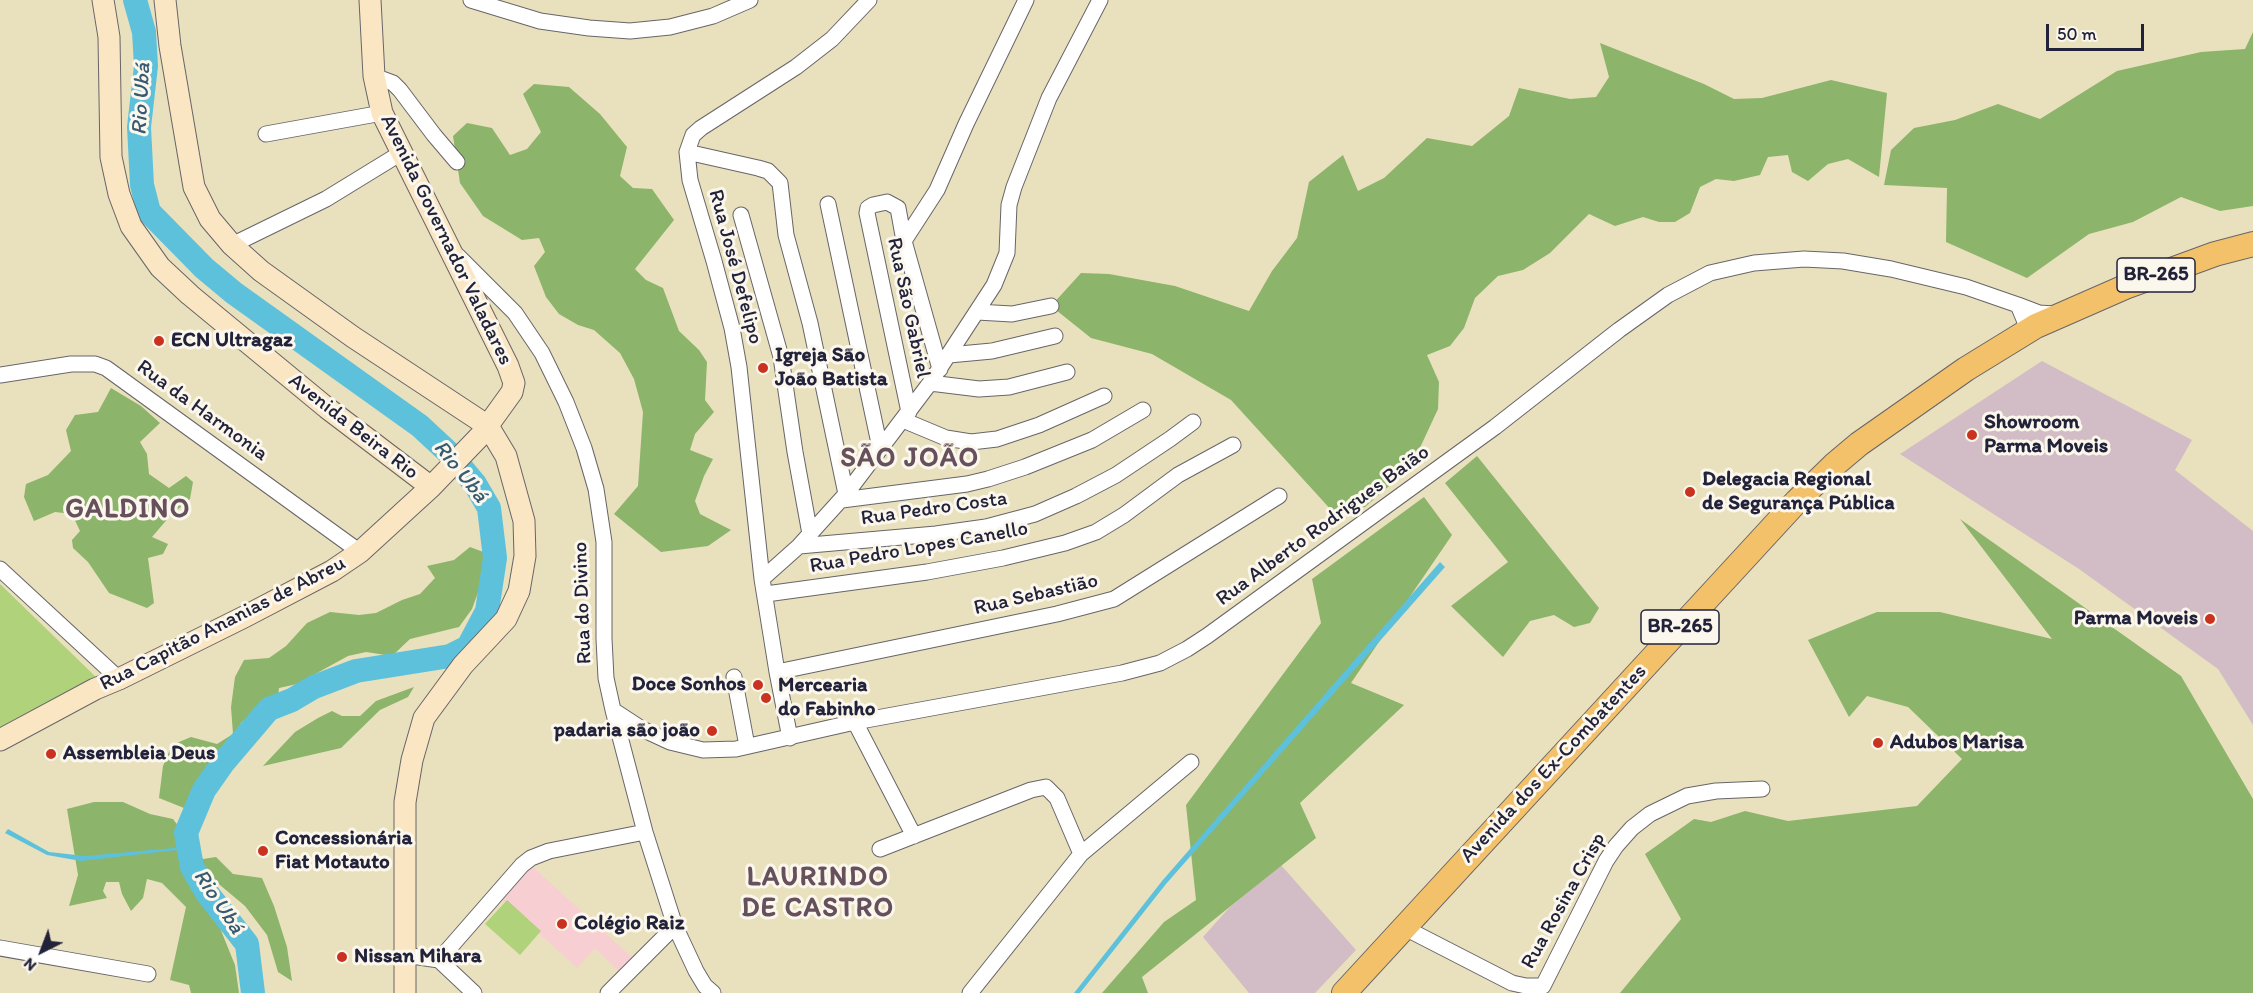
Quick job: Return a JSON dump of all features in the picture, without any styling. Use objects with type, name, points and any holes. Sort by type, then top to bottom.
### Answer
[{"type":"main road","name":"Avenida Beira Rio","points":[[103,0],[109,37],[111,157],[119,194],[131,226],[160,267],[190,295],[327,408],[436,482]]},
{"type":"main road","points":[[165,0],[172,57],[194,187],[210,219],[232,245],[261,271],[485,430],[506,456],[524,521],[525,556],[519,591],[506,619],[463,665],[424,718],[412,760],[405,802],[405,993]]},
{"type":"main road","name":"Avenida Governador Valadares","points":[[370,0],[374,76],[382,113],[508,366],[514,383],[512,392],[501,404],[485,430]]},
{"type":"main road","name":"Avenida dos Ex-Combatentes","points":[[1344,993],[1797,501],[1834,465],[1898,415],[2016,337],[2061,314],[2175,268],[2253,244]]},
{"type":"main road","name":"Rua Capitão Ananias de Abreu","points":[[0,740],[95,689],[308,584],[360,552],[436,482],[485,430]]},
{"type":"street","points":[[471,0],[540,21],[630,31],[670,27],[713,16],[750,0]]},
{"type":"street","points":[[844,497],[810,323],[786,235],[780,183],[768,171],[687,152],[693,135],[701,128],[796,67],[832,39],[869,0]]},
{"type":"street","points":[[940,369],[904,241],[937,190],[1026,0]]},
{"type":"street","points":[[762,579],[799,546],[844,497],[950,355],[1003,269],[1007,253],[1009,206],[1029,148],[1049,98],[1100,0]]},
{"type":"street","points":[[374,76],[393,83],[400,90],[457,162]]},
{"type":"street","points":[[266,134],[382,113]]},
{"type":"street","name":"Rua José Defelipo","points":[[687,152],[690,180],[732,328],[739,366],[762,579],[790,738]]},
{"type":"street","points":[[232,245],[326,199],[401,153]]},
{"type":"street","name":"Rua São Gabriel","points":[[904,241],[900,213],[895,204],[888,202],[868,208],[867,213],[906,416]]},
{"type":"street","points":[[828,204],[880,448]]},
{"type":"street","points":[[741,215],[781,357],[810,534]]},
{"type":"street","name":"Rua do Divino","points":[[450,248],[515,314],[542,353],[566,402],[584,448],[596,489],[604,542],[606,678],[613,710],[645,832],[675,926],[709,989]]},
{"type":"street","name":"Rua Alberto Rodrigues Baião","points":[[613,710],[642,729],[670,742],[703,750],[747,746],[790,738],[855,722],[1122,673],[1160,663],[1187,650],[1495,427],[1619,330],[1668,295],[1710,273],[1754,263],[1804,259],[1843,261],[1891,269],[1966,287],[2038,313],[2061,314]]},
{"type":"street","points":[[2016,337],[2026,324],[2018,305]]},
{"type":"street","points":[[977,312],[1012,314],[1051,306]]},
{"type":"street","points":[[950,355],[992,351],[1055,336]]},
{"type":"street","name":"Rua da Harmonia","points":[[0,375],[71,363],[95,364],[106,368],[360,552]]},
{"type":"street","points":[[930,383],[979,389],[1009,387],[1067,372]]},
{"type":"street","points":[[906,416],[946,438],[971,442],[997,439],[1040,425],[1104,396]]},
{"type":"street","points":[[844,497],[967,484],[988,479],[1092,440],[1143,410]]},
{"type":"street","name":"Rua Pedro Costa","points":[[799,546],[936,534],[986,527],[1035,514],[1116,475],[1192,422]]},
{"type":"street","name":"Rua Pedro Lopes Canello","points":[[766,594],[927,573],[1065,543],[1105,526],[1124,515],[1178,475],[1233,446]]},
{"type":"street","name":"Rua Sebastião","points":[[777,672],[1057,614],[1113,598],[1279,496]]},
{"type":"street","points":[[0,569],[119,679]]},
{"type":"street","points":[[734,677],[747,746]]},
{"type":"street","points":[[855,722],[914,836]]},
{"type":"street","points":[[970,993],[1081,854],[1191,762]]},
{"type":"street","points":[[880,849],[1031,790],[1046,787],[1058,798],[1081,854]]},
{"type":"street","name":"Rua Rosina Crisp","points":[[1403,927],[1512,983],[1541,989],[1606,861],[1632,828],[1650,814],[1687,796],[1716,791],[1762,789]]},
{"type":"street","points":[[439,960],[522,865],[531,858],[549,852],[645,832]]},
{"type":"street","points":[[608,993],[675,926]]},
{"type":"street","points":[[0,948],[148,974]]},
{"type":"street","points":[[405,955],[439,960],[474,993]]},
{"type":"shaded area","points":[[2042,361],[2192,440],[2175,470],[2253,531],[2253,725],[2218,669],[2079,569],[1900,454]]},
{"type":"shaded area","points":[[1281,865],[1356,950],[1315,993],[1249,993],[1203,937],[1229,908]]},
{"type":"shaded area","name":"Colégio Raiz","points":[[532,866],[633,958],[620,972],[595,949],[577,968],[501,899]]},
{"type":"green space","points":[[2253,32],[2253,206],[2220,211],[2181,197],[2133,222],[2089,234],[2027,278],[1946,242],[1947,188],[1884,185],[1891,150],[1914,128],[1955,120],[1998,104],[2040,119],[2117,71],[2201,52],[2245,49]]},
{"type":"green space","points":[[1600,43],[1704,84],[1734,99],[1762,98],[1831,80],[1887,93],[1879,177],[1848,159],[1828,164],[1808,181],[1792,172],[1788,155],[1768,157],[1760,175],[1734,181],[1716,179],[1700,187],[1690,213],[1675,222],[1659,222],[1643,217],[1615,226],[1589,214],[1550,253],[1523,270],[1498,276],[1475,298],[1464,328],[1450,346],[1427,355],[1439,382],[1438,409],[1418,452],[1396,480],[1365,507],[1333,512],[1231,400],[1152,354],[1091,338],[1051,306],[1081,273],[1109,274],[1175,286],[1249,311],[1272,271],[1297,238],[1309,182],[1343,155],[1358,191],[1384,178],[1427,138],[1472,146],[1509,116],[1519,88],[1570,99],[1596,97],[1609,77]]},
{"type":"green space","points":[[534,84],[569,87],[600,114],[627,147],[620,176],[633,188],[652,189],[674,220],[635,269],[646,280],[663,288],[679,331],[699,350],[707,362],[705,400],[714,412],[695,434],[690,450],[713,459],[695,501],[700,514],[731,530],[708,546],[661,552],[614,514],[638,486],[643,412],[634,379],[620,353],[594,330],[578,325],[559,314],[546,297],[534,266],[545,252],[539,238],[522,240],[483,216],[460,183],[453,136],[467,123],[492,128],[510,155],[527,149],[541,132],[523,94]]},
{"type":"green space","points":[[111,388],[141,406],[160,423],[140,442],[147,454],[149,474],[169,488],[186,476],[193,482],[190,499],[170,516],[152,537],[168,544],[163,554],[148,558],[154,603],[147,608],[109,593],[88,562],[73,548],[72,540],[80,531],[72,514],[55,512],[34,521],[24,497],[26,484],[48,475],[71,451],[66,430],[75,415],[98,412]]},
{"type":"green space","points":[[1477,456],[1599,608],[1590,623],[1574,627],[1554,615],[1530,621],[1503,657],[1451,606],[1508,562],[1445,483]]},
{"type":"green space","points":[[1424,497],[1452,535],[1351,683],[1404,705],[1300,803],[1316,838],[1142,977],[1148,993],[1102,993],[1164,922],[1196,900],[1186,805],[1321,623],[1312,579]]},
{"type":"green space","points":[[1960,519],[2181,676],[2253,799],[2253,993],[1620,993],[1681,919],[1645,854],[1694,819],[1711,822],[1745,811],[1788,821],[1917,806],[1962,759],[1908,707],[1867,696],[1849,717],[1808,640],[1877,612],[1940,612],[2052,639]]},
{"type":"green space","points":[[470,547],[486,553],[480,587],[472,609],[459,627],[410,639],[392,656],[366,652],[348,656],[297,684],[279,688],[278,697],[242,722],[184,808],[159,798],[163,766],[172,745],[191,737],[217,744],[233,734],[231,707],[235,677],[244,660],[269,658],[286,646],[307,623],[330,612],[359,615],[376,613],[420,594],[435,578],[427,566],[454,560]]},
{"type":"green space","points":[[0,584],[97,678],[0,729]]},
{"type":"green space","points":[[414,687],[408,697],[380,710],[341,748],[263,766],[295,732],[318,718],[332,711],[342,716],[360,716],[376,701]]},
{"type":"green space","points":[[94,802],[123,802],[150,814],[173,819],[203,859],[216,857],[233,874],[262,878],[287,947],[292,981],[278,972],[267,935],[245,906],[214,880],[209,914],[220,928],[235,965],[239,993],[191,993],[189,985],[170,980],[186,907],[162,883],[147,879],[143,898],[131,911],[122,894],[119,882],[106,882],[103,891],[107,898],[69,906],[78,875],[67,809]]},
{"type":"green space","points":[[507,900],[541,931],[520,955],[485,924]]},
{"type":"water","points":[[1440,562],[1445,567],[1166,884],[1080,993],[1074,993],[1162,881]]},
{"type":"water","points":[[8,829],[49,852],[85,856],[185,847],[186,849],[81,861],[47,855],[5,833]]},
{"type":"waterway","name":"Rio Ubá","points":[[135,0],[144,32],[146,66],[139,127],[142,185],[149,212],[204,268],[234,293],[420,426],[449,453],[475,484],[489,508],[495,558],[487,611],[468,647],[450,656],[356,671],[314,687],[292,700],[269,709],[223,763],[204,790],[186,833],[192,867],[207,893],[247,944],[253,993]]},
{"type":"place","name":"ECN Ultragaz","points":[[159,341]]},
{"type":"place","name":"Igreja São João Batista","points":[[763,368]]},
{"type":"place","name":"Showroom Parma Moveis","points":[[1972,435]]},
{"type":"place","name":"Delegacia Regional de Segurança Pública","points":[[1690,492]]},
{"type":"place","name":"Parma Moveis","points":[[2210,619]]},
{"type":"place","name":"Doce Sonhos","points":[[758,685]]},
{"type":"place","name":"Mercearia do Fabinho","points":[[766,698]]},
{"type":"place","name":"padaria são joão","points":[[712,731]]},
{"type":"place","name":"Adubos Marisa","points":[[1878,743]]},
{"type":"place","name":"Assembleia Deus","points":[[51,754]]},
{"type":"place","name":"Concessionária Fiat Motauto","points":[[263,851]]},
{"type":"place","name":"Colégio Raiz","points":[[562,924]]},
{"type":"place","name":"Nissan Mihara","points":[[342,957]]},
{"type":"district","name":"SÃO JOÃO","points":[[910,459]]},
{"type":"district","name":"GALDINO","points":[[128,510]]},
{"type":"district","name":"LAURINDO DE CASTRO","points":[[818,894]]}]
